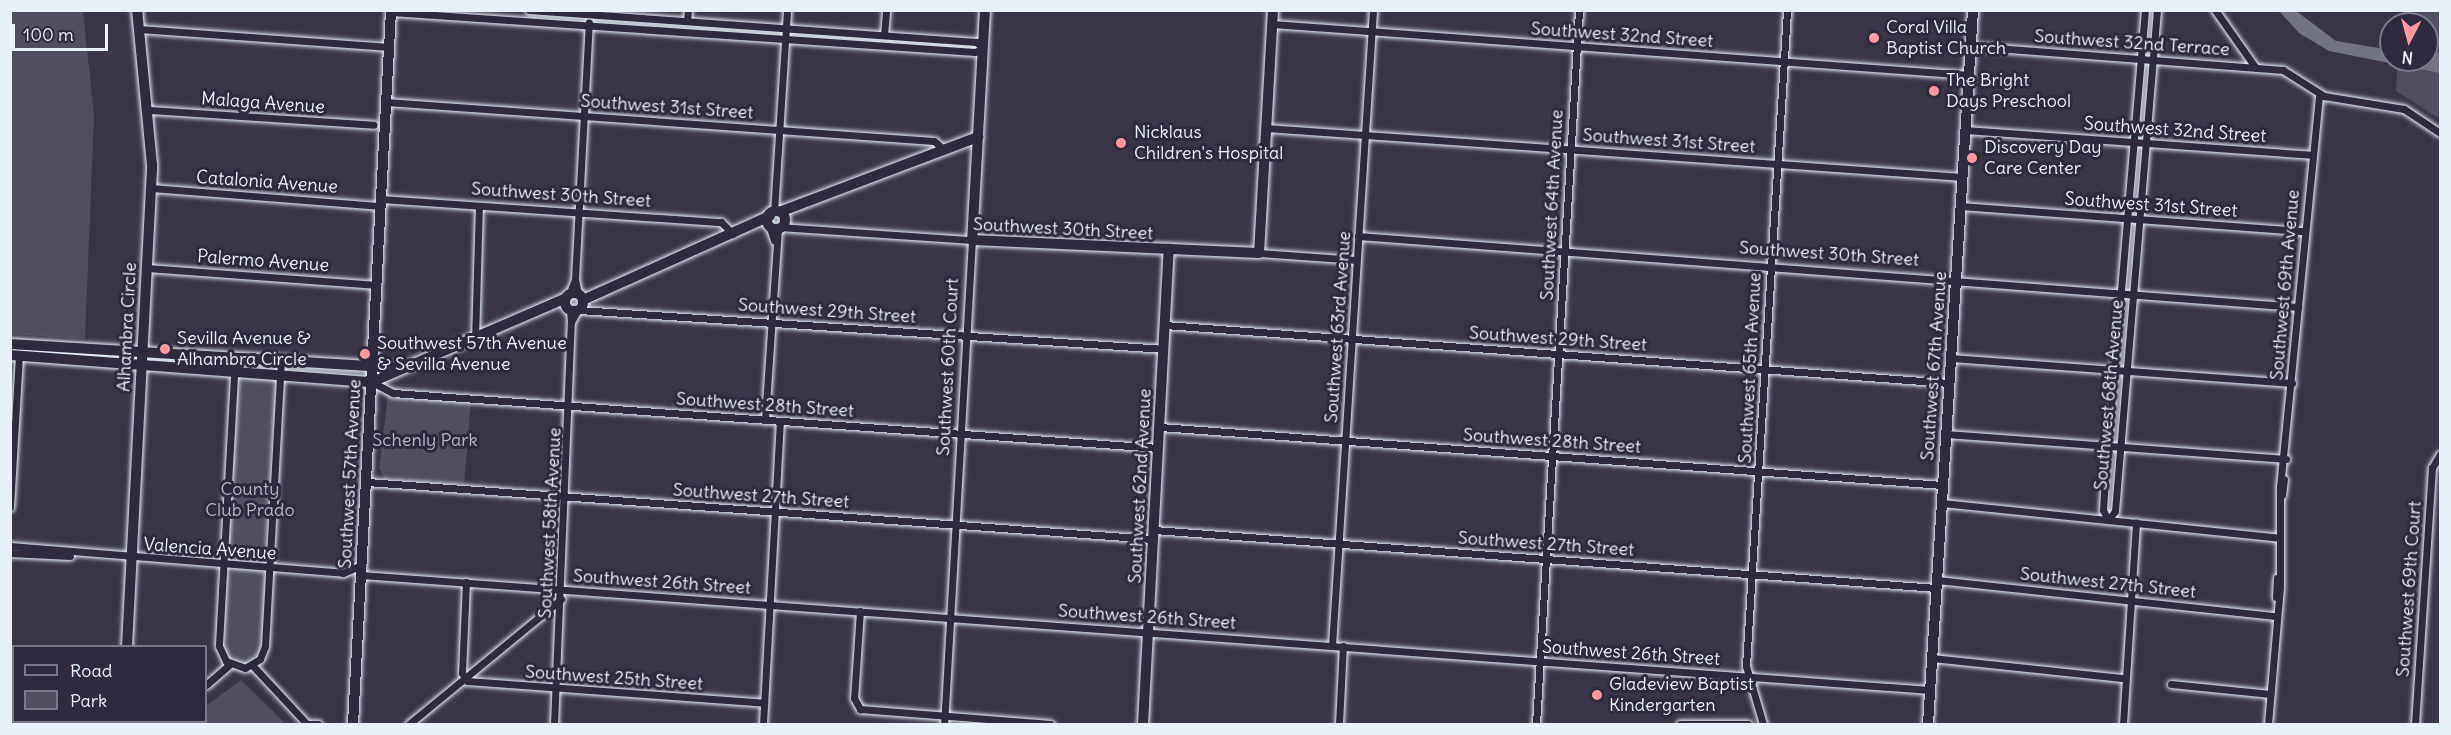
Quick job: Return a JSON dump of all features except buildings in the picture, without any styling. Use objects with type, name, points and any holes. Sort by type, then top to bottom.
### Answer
[{"type":"street","name":"Alhambra Circle","points":[[126,645],[151,188],[150,110],[137,10]]},
{"type":"street","points":[[391,11],[975,52],[983,48],[976,42],[529,10]]},
{"type":"street","points":[[687,21],[688,10]]},
{"type":"street","points":[[765,419],[787,10]]},
{"type":"street","points":[[884,35],[886,10]]},
{"type":"street","name":"Southwest 60th Court","points":[[944,721],[985,10]]},
{"type":"street","points":[[1259,253],[1273,10]]},
{"type":"street","name":"Southwest 63rd Avenue","points":[[1332,646],[1373,10]]},
{"type":"street","name":"Southwest 64th Avenue","points":[[1536,724],[1579,10]]},
{"type":"street","name":"Southwest 65th Avenue","points":[[1763,724],[1747,677],[1787,10]]},
{"type":"street","name":"Southwest 67th Avenue","points":[[1928,724],[1973,10]]},
{"type":"street","name":"Southwest 68th Avenue","points":[[2145,10],[2103,510],[2108,520],[2115,511],[2157,10]]},
{"type":"street","points":[[2215,10],[2255,67]]},
{"type":"street","name":"Southwest 57th Avenue","points":[[353,724],[391,11]]},
{"type":"street","points":[[575,302],[589,13]]},
{"type":"street","name":"Southwest 32nd Street","points":[[1272,24],[1969,75]]},
{"type":"street","points":[[139,29],[389,47]]},
{"type":"street","name":"Southwest 32nd Terrace","points":[[1970,46],[2255,67],[2292,73],[2319,94]]},
{"type":"street","points":[[2319,94],[2396,105],[2440,133]]},
{"type":"street","name":"Southwest 69th Avenue","points":[[2268,724],[2282,495],[2311,155],[2319,94]]},
{"type":"street","name":"Southwest 31st Street","points":[[386,102],[934,141],[942,148]]},
{"type":"street","name":"Malaga Avenue","points":[[150,110],[373,125]]},
{"type":"street","name":"Southwest 31st Street","points":[[1266,128],[1962,177]]},
{"type":"street","name":"Southwest 32nd Street","points":[[1965,130],[2311,155]]},
{"type":"street","points":[[15,350],[142,364],[372,382],[550,308],[575,302],[594,291],[750,227],[777,220],[803,205],[942,148],[978,137]]},
{"type":"street","name":"Catalonia Avenue","points":[[151,188],[381,202]]},
{"type":"street","name":"Southwest 30th Street","points":[[381,202],[721,222],[733,234]]},
{"type":"street","points":[[475,339],[479,206]]},
{"type":"street","name":"Southwest 31st Street","points":[[1960,206],[2304,231]]},
{"type":"street","name":"Southwest 30th Street","points":[[777,220],[802,228],[972,240],[1259,253],[1357,260]]},
{"type":"street","name":"Southwest 30th Street","points":[[1359,236],[2298,307]]},
{"type":"street","name":"Southwest 62nd Avenue","points":[[1143,724],[1169,249]]},
{"type":"street","name":"Palermo Avenue","points":[[147,268],[377,285]]},
{"type":"street","name":"Southwest 29th Street","points":[[575,302],[596,310],[1164,349]]},
{"type":"street","name":"Southwest 58th Avenue","points":[[554,724],[570,405],[571,322],[575,302]]},
{"type":"street","name":"Southwest 29th Street","points":[[1165,325],[1949,383]]},
{"type":"street","points":[[15,350],[142,352],[372,368],[404,368]]},
{"type":"street","points":[[10,507],[15,350]]},
{"type":"street","points":[[230,664],[219,646],[235,358]]},
{"type":"street","points":[[1951,358],[2292,383]]},
{"type":"street","points":[[253,666],[265,646],[281,362]]},
{"type":"street","name":"Southwest 28th Street","points":[[372,382],[393,393],[1158,448]]},
{"type":"street","points":[[762,724],[780,421]]},
{"type":"street","name":"Southwest 28th Street","points":[[1160,427],[1943,485]]},
{"type":"street","points":[[1946,434],[2286,459]]},
{"type":"street","name":"Southwest 69th Court","points":[[2415,724],[2439,455]]},
{"type":"street","name":"Southwest 27th Street","points":[[367,482],[956,525],[1339,543],[1752,574],[1937,584],[2130,600],[2275,616]]},
{"type":"street","points":[[1942,503],[2279,538]]},
{"type":"street","points":[[2122,724],[2122,678],[2136,522]]},
{"type":"street","name":"Valencia Avenue","points":[[10,546],[75,555]]},
{"type":"street","name":"Valencia Avenue","points":[[10,553],[131,558],[361,575]]},
{"type":"street","points":[[344,573],[361,575]]},
{"type":"street","name":"Southwest 26th Street","points":[[361,575],[1930,690]]},
{"type":"street","points":[[464,679],[466,582]]},
{"type":"street","points":[[409,724],[561,599]]},
{"type":"street","points":[[860,611],[858,708],[944,721],[1050,724]]},
{"type":"street","points":[[1339,724],[1343,646]]},
{"type":"street","points":[[1932,658],[2122,678]]},
{"type":"street","points":[[207,684],[230,664],[253,666],[305,724],[318,724]]},
{"type":"street","name":"Southwest 25th Street","points":[[464,679],[556,689],[764,704]]},
{"type":"street","points":[[2171,684],[2270,694]]},
{"type":"street","points":[[1680,724],[1748,724]]},
{"type":"green space","points":[[10,11],[83,11],[94,116],[85,339],[11,334]]},
{"type":"green space","points":[[2440,11],[2440,119],[2396,91],[2397,72],[2439,72],[2439,12],[2402,12]]},
{"type":"green space","points":[[286,366],[357,370],[360,373],[285,371]]},
{"type":"green space","name":"County Club Prado","points":[[238,377],[273,378],[276,384],[264,563],[231,561],[227,552]]},
{"type":"green space","name":"Schenly Park","points":[[388,395],[471,401],[464,485],[385,479],[379,468]]},
{"type":"green space","name":"County Club Prado","points":[[234,568],[261,571],[267,581],[263,644],[255,659],[243,665],[229,658],[222,646],[227,577]]},
{"type":"green space","points":[[241,680],[286,724],[185,724],[207,723],[207,705]]},
{"type":"water","points":[[2279,11],[2296,11],[2336,41],[2379,48],[2379,61],[2329,51],[2299,33]]},
{"type":"place","name":"Coral Villa Baptist Church","points":[[1874,38]]},
{"type":"place","name":"The Bright Days Preschool","points":[[1934,91]]},
{"type":"place","name":"Nicklaus Children's Hospital","points":[[1121,143]]},
{"type":"place","name":"Discovery Day Care Center","points":[[1972,158]]},
{"type":"place","name":"Sevilla Avenue & Alhambra Circle","points":[[165,349]]},
{"type":"place","name":"Southwest 57th Avenue & Sevilla Avenue","points":[[365,354]]},
{"type":"place","name":"Gladeview Baptist Kindergarten","points":[[1597,695]]}]
